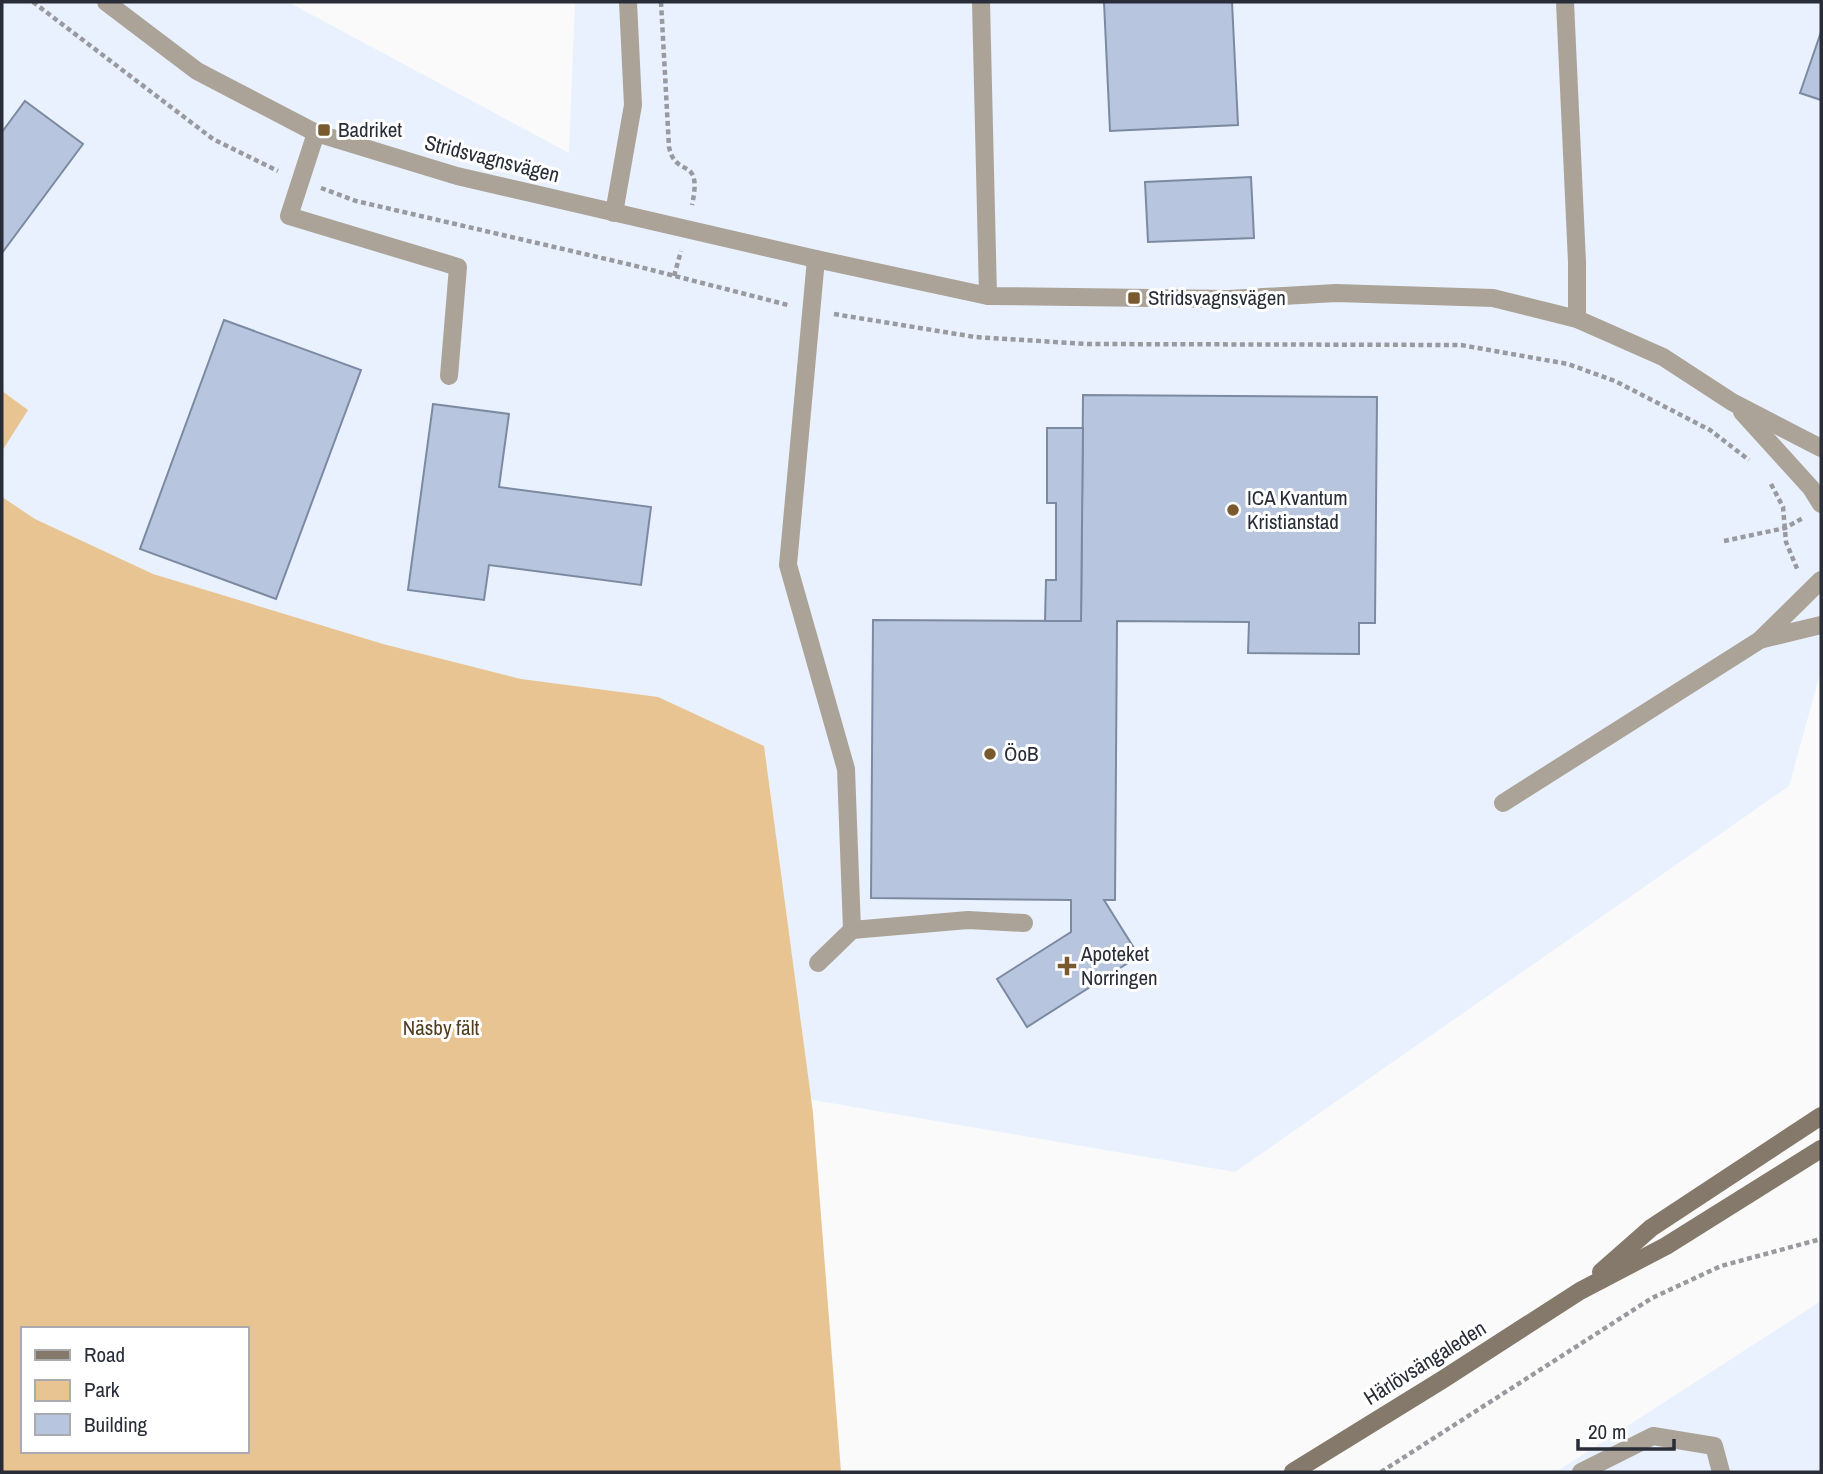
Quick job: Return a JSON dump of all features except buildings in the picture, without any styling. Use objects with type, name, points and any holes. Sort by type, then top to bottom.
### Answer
[{"type":"main road","name":"Härlövsängaleden","points":[[1580,1291],[1651,1228],[1821,1116]]},
{"type":"main road","name":"Härlövsängaleden","points":[[1293,1472],[1580,1291],[1666,1246],[1821,1149]]},
{"type":"street","name":"Stridsvagnsvägen","points":[[106,2],[197,71],[316,133],[457,176],[988,296],[1229,299],[1336,293],[1493,298],[1577,318],[1663,357],[1732,402],[1821,448]]},
{"type":"street","points":[[614,213],[633,106],[628,2]]},
{"type":"street","points":[[981,2],[988,296]]},
{"type":"street","points":[[1565,2],[1577,262],[1577,318]]},
{"type":"street","points":[[316,133],[289,216],[458,267],[449,376]]},
{"type":"street","points":[[816,259],[788,565],[846,769],[852,930]]},
{"type":"street","name":"Stridsvagnsvägen","points":[[1732,402],[1811,488],[1817,508]]},
{"type":"street","points":[[1503,803],[1760,640],[1821,580]]},
{"type":"street","points":[[1760,640],[1821,625]]},
{"type":"street","points":[[818,963],[852,930],[968,920],[1024,923]]},
{"type":"street","points":[[1581,1472],[1653,1436],[1714,1446],[1721,1472]]},
{"type":"path","points":[[661,2],[669,147],[671,157],[691,170],[696,185],[674,276]]},
{"type":"path","points":[[1724,541],[1785,528],[1817,508]]},
{"type":"path","points":[[1381,1472],[1652,1298],[1721,1266],[1821,1240]]},
{"type":"shaded area","points":[[2,2],[288,2],[569,153],[575,2],[1821,2],[1821,670],[1789,786],[1235,1172],[807,1099],[99,580],[2,515]]},
{"type":"shaded area","points":[[1821,1301],[1821,1472],[1556,1472]]},
{"type":"green space","points":[[2,391],[28,410],[2,451]]},
{"type":"green space","name":"Näsby fält","points":[[2,497],[35,519],[153,574],[383,644],[521,679],[658,697],[764,746],[813,1113],[841,1472],[2,1472]]},
{"type":"place","name":"Badriket","points":[[324,130]]},
{"type":"place","name":"Stridsvagnsvägen","points":[[1134,298]]},
{"type":"place","name":"ICA Kvantum Kristianstad","points":[[1233,510]]},
{"type":"place","name":"ÖoB","points":[[990,754]]},
{"type":"place","name":"Apoteket Norringen","points":[[1067,966]]}]
